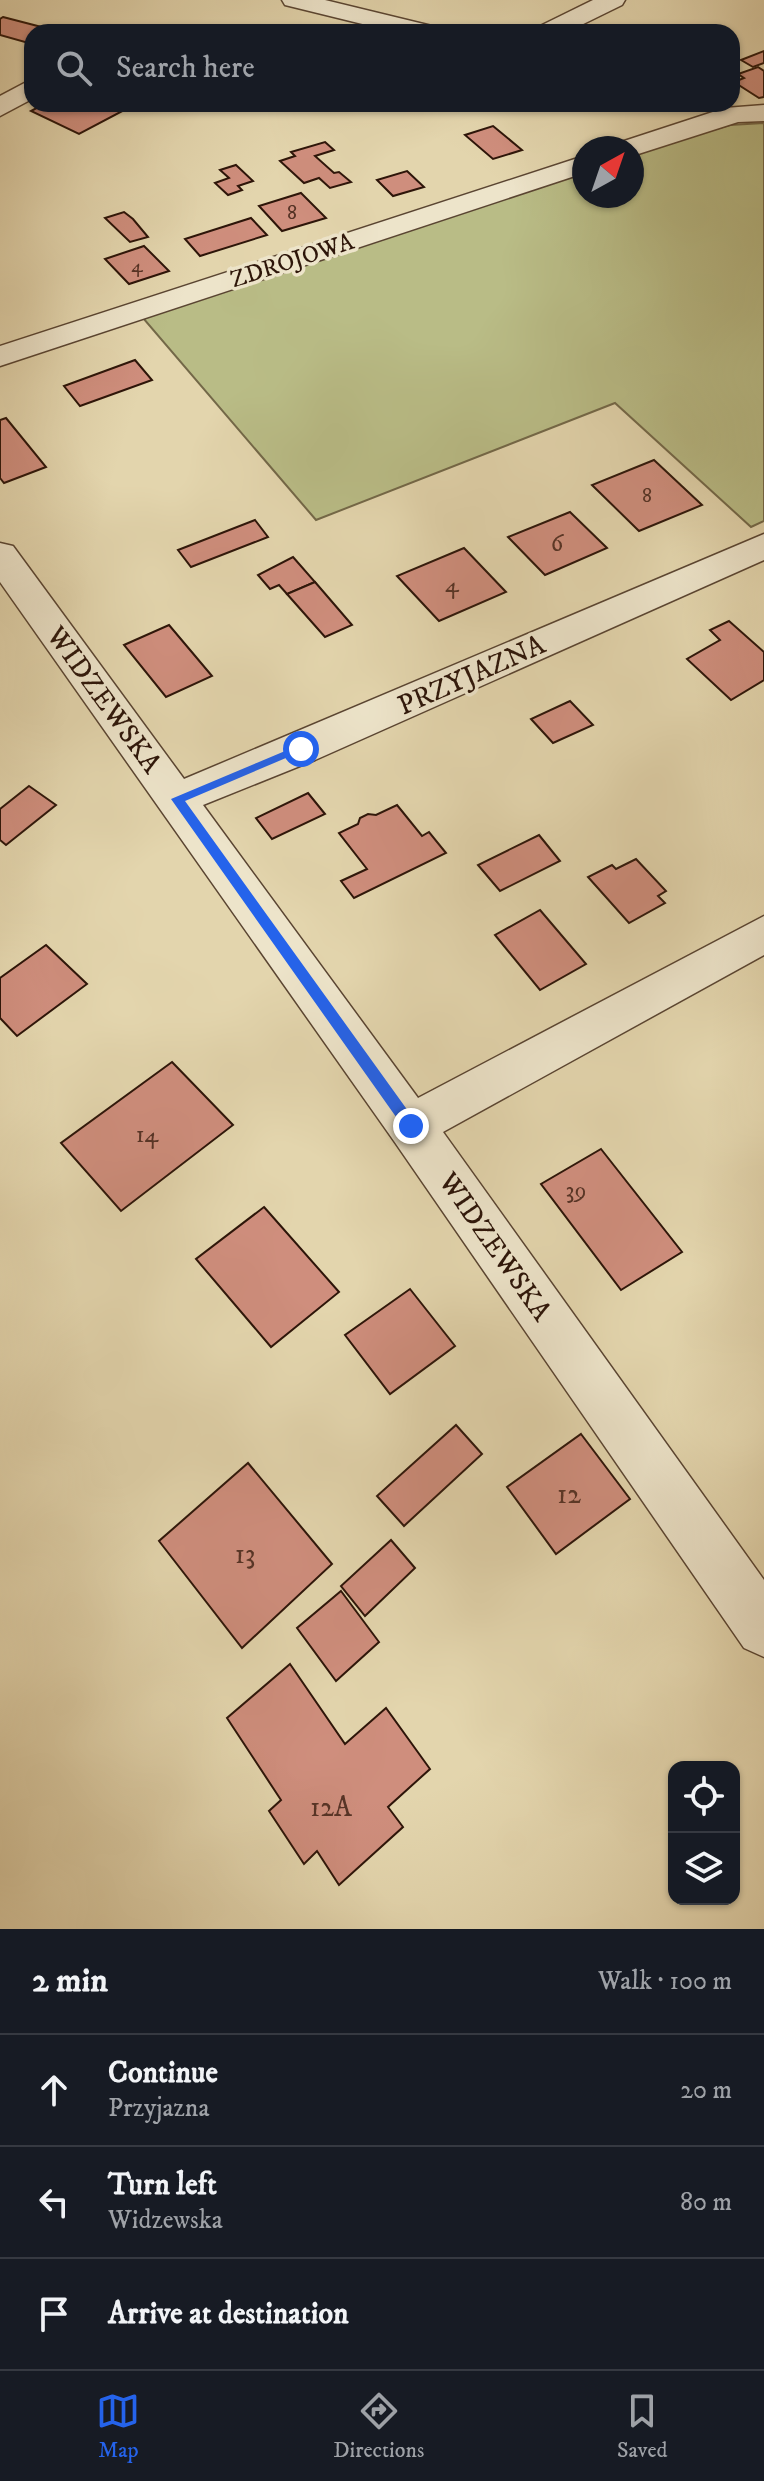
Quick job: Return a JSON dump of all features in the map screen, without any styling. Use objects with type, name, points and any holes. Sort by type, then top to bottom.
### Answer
[{"type":"street","points":[[294,0],[394,24]]},
{"type":"street","points":[[564,24],[613,0]]},
{"type":"street","points":[[0,108],[24,92]]},
{"type":"street","points":[[740,110],[764,113]]},
{"type":"street","points":[[644,143],[719,112]]},
{"type":"street","name":"ZDROJOWA","points":[[0,356],[572,168]]},
{"type":"street","name":"PRZYJAZNA","points":[[177,799],[301,749],[764,546]]},
{"type":"street","name":"WIDZEWSKA","points":[[0,555],[411,1126],[764,1628]]},
{"type":"street","points":[[411,1126],[764,934]]},
{"type":"green space","points":[[764,123],[764,521],[751,527],[615,403],[316,520],[143,318],[572,173],[572,208],[644,208],[644,150],[730,125]]},
{"type":"building","points":[[3,17],[30,24],[24,24],[24,42],[0,35],[0,19]]},
{"type":"building","points":[[764,51],[764,63],[753,67],[741,60]]},
{"type":"building","points":[[758,67],[764,71],[764,97],[759,98],[740,86],[740,80],[744,78],[740,73]]},
{"type":"building","points":[[33,112],[121,112],[79,134]]},
{"type":"building","points":[[493,126],[522,150],[493,159],[465,135]]},
{"type":"building","points":[[325,142],[334,150],[315,156],[334,173],[339,172],[351,182],[330,188],[319,178],[304,183],[280,161],[295,156],[291,152]]},
{"type":"building","points":[[236,165],[253,181],[238,186],[242,190],[228,195],[215,183],[229,178],[220,170]]},
{"type":"building","points":[[407,171],[424,187],[393,196],[377,180]]},
{"type":"building","points":[[301,193],[326,218],[282,231],[259,206]]},
{"type":"building","points":[[124,212],[148,237],[130,242],[105,218]]},
{"type":"building","points":[[251,218],[267,235],[200,256],[185,239]]},
{"type":"building","points":[[144,246],[169,271],[129,284],[105,259]]},
{"type":"building","points":[[135,360],[152,380],[80,406],[64,386]]},
{"type":"building","points":[[6,418],[46,467],[4,483],[0,478],[0,420]]},
{"type":"building","points":[[654,460],[702,505],[639,531],[592,485]]},
{"type":"building","points":[[570,512],[607,548],[545,575],[508,537]]},
{"type":"building","points":[[255,520],[268,537],[191,567],[178,550]]},
{"type":"building","points":[[464,548],[506,592],[439,621],[397,576]]},
{"type":"building","points":[[293,557],[315,582],[287,594],[279,585],[270,589],[258,575]]},
{"type":"building","points":[[315,582],[352,625],[325,637],[287,594]]},
{"type":"building","points":[[729,621],[764,652],[764,680],[731,700],[687,659],[720,640],[710,630]]},
{"type":"building","points":[[169,625],[212,676],[166,697],[124,645]]},
{"type":"building","points":[[570,701],[593,725],[553,743],[531,719]]},
{"type":"building","points":[[29,786],[56,805],[6,845],[0,840],[0,809]]},
{"type":"building","points":[[308,793],[325,814],[272,839],[256,818]]},
{"type":"building","points":[[397,805],[422,836],[429,832],[446,853],[354,898],[341,881],[367,869],[339,833],[358,824],[360,818],[368,814],[376,815]]},
{"type":"building","points":[[539,835],[560,861],[500,891],[478,865]]},
{"type":"building","points":[[636,859],[666,891],[658,896],[665,903],[629,923],[588,877],[612,865],[616,869]]},
{"type":"building","points":[[540,910],[586,964],[540,990],[495,935]]},
{"type":"building","points":[[46,945],[87,984],[17,1036],[0,1018],[0,978]]},
{"type":"building","points":[[172,1062],[233,1125],[121,1211],[61,1143]]},
{"type":"building","points":[[601,1149],[682,1252],[621,1290],[541,1184]]},
{"type":"building","points":[[264,1207],[339,1292],[271,1347],[196,1259]]},
{"type":"building","points":[[410,1289],[455,1346],[390,1394],[345,1335]]},
{"type":"building","points":[[456,1425],[482,1454],[404,1526],[377,1496]]},
{"type":"building","points":[[581,1434],[630,1499],[556,1554],[507,1487]]},
{"type":"building","points":[[248,1463],[332,1564],[242,1648],[159,1541]]},
{"type":"building","points":[[391,1540],[415,1568],[365,1616],[341,1586]]},
{"type":"building","points":[[341,1591],[379,1642],[336,1681],[297,1628]]},
{"type":"building","points":[[290,1664],[345,1744],[386,1708],[430,1769],[388,1807],[403,1827],[339,1885],[317,1851],[304,1864],[269,1811],[281,1800],[227,1718]]},
{"type":"route","points":[[301,749],[177,799],[411,1126]]}]
